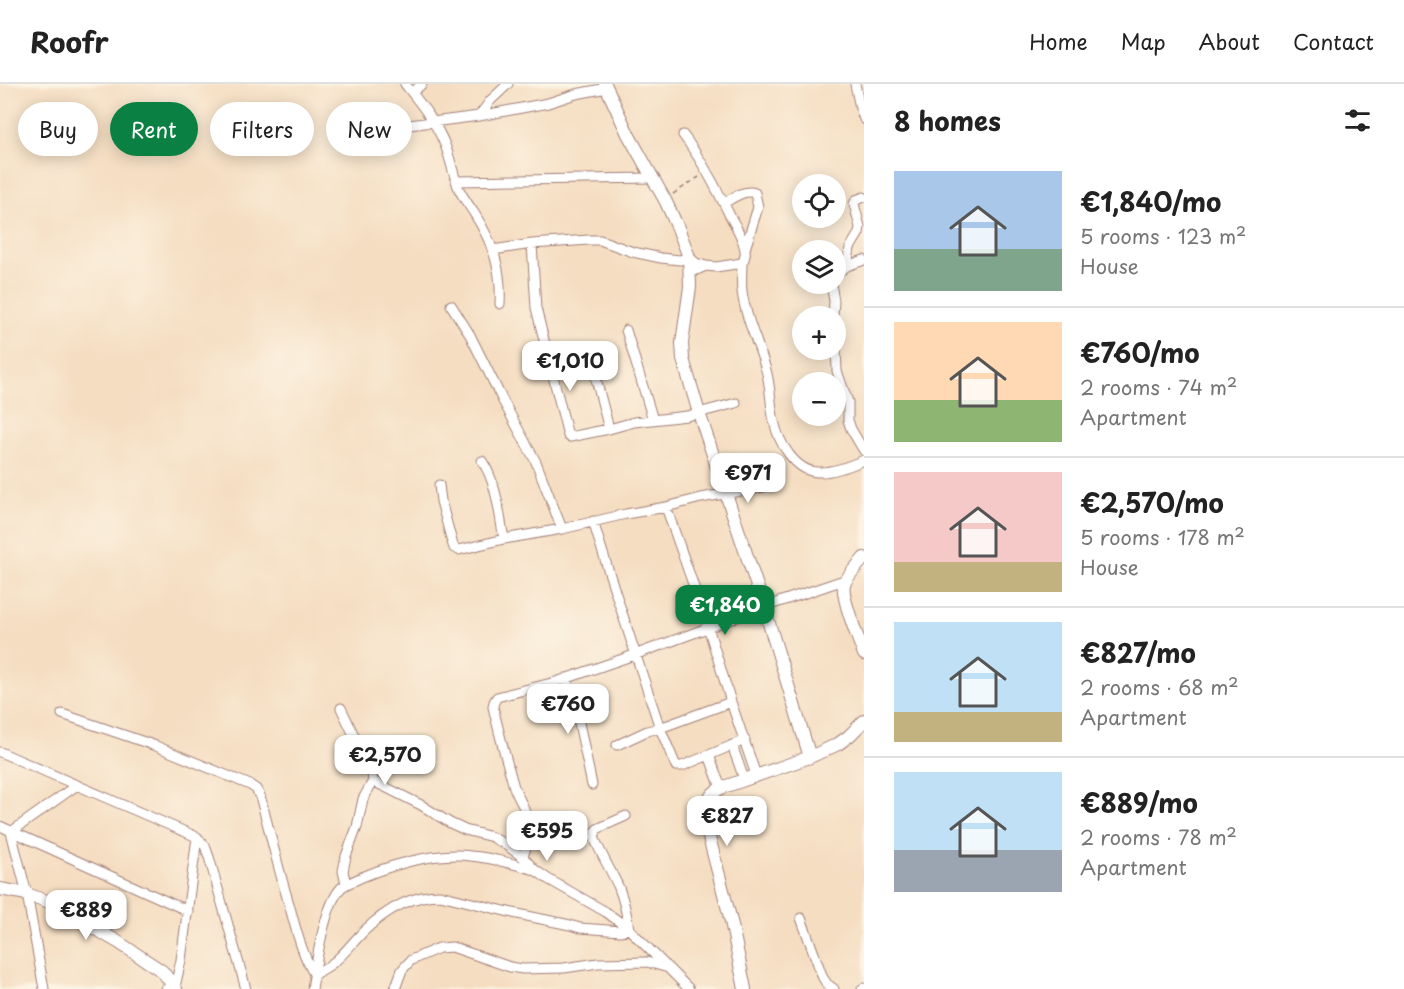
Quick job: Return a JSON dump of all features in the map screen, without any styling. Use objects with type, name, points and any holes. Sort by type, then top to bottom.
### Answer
[{"type":"street","points":[[405,84],[435,123],[446,146],[460,190],[493,250],[498,266],[500,304]]},
{"type":"street","points":[[412,93],[422,84]]},
{"type":"street","points":[[479,116],[491,100],[508,84]]},
{"type":"street","points":[[855,84],[864,119]]},
{"type":"street","points":[[412,124],[435,123],[548,103],[606,86],[628,134],[665,200],[689,258],[690,287],[682,350],[688,376],[764,607],[810,757]]},
{"type":"street","points":[[683,135],[699,156],[745,249],[746,258],[742,263],[742,292],[770,384],[774,422],[779,437],[796,462],[807,470],[818,473],[851,466],[864,460]]},
{"type":"street","points":[[456,181],[653,178]]},
{"type":"street","points":[[724,203],[743,192],[755,193],[758,207],[745,249]]},
{"type":"street","points":[[864,197],[856,200],[854,204],[860,227],[850,248],[847,266],[864,260]]},
{"type":"street","points":[[493,250],[532,244],[600,240],[650,256],[672,260],[689,258],[706,266],[742,263]]},
{"type":"street","points":[[532,244],[536,308],[566,434],[570,437],[634,422],[687,416],[736,403]]},
{"type":"street","points":[[690,273],[706,266]]},
{"type":"street","points":[[451,304],[470,335],[536,462],[562,529]]},
{"type":"street","points":[[626,330],[653,420]]},
{"type":"street","points":[[589,352],[609,429]]},
{"type":"street","points":[[837,360],[837,371],[848,402],[848,420],[864,451]]},
{"type":"street","points":[[482,461],[492,481],[504,539]]},
{"type":"street","points":[[439,485],[454,548],[459,550],[700,498],[763,487]]},
{"type":"street","points":[[666,507],[745,740],[750,777]]},
{"type":"street","points":[[593,521],[660,728],[676,765],[682,766],[745,740]]},
{"type":"street","points":[[864,558],[847,579],[843,589],[864,654]]},
{"type":"street","points":[[523,857],[528,839],[528,826],[506,762],[496,718],[494,702],[497,697],[549,684],[847,579]]},
{"type":"street","points":[[566,678],[574,699],[592,785]]},
{"type":"street","points":[[617,745],[647,731],[731,702]]},
{"type":"street","points":[[341,708],[372,773],[373,781],[363,800],[357,827],[346,856],[343,871],[345,880],[349,883]]},
{"type":"street","points":[[62,714],[156,746],[256,789],[260,796],[301,946],[314,974]]},
{"type":"street","points":[[745,989],[731,921],[705,822],[706,804],[714,791],[810,757],[838,744],[864,721]]},
{"type":"street","points":[[732,745],[750,777]]},
{"type":"street","points":[[0,752],[197,837],[205,846],[209,857],[246,989]]},
{"type":"street","points":[[709,755],[721,788]]},
{"type":"street","points":[[373,781],[421,805],[450,823],[465,830],[492,837],[523,857],[535,870],[548,879],[606,912],[629,929],[689,989]]},
{"type":"street","points":[[11,832],[77,785]]},
{"type":"street","points":[[626,816],[597,829],[594,837],[619,889],[629,929]]},
{"type":"street","points":[[0,826],[188,911]]},
{"type":"street","points":[[11,832],[27,894],[44,989]]},
{"type":"street","points":[[172,988],[181,960],[197,837]]},
{"type":"street","points":[[312,989],[331,905],[342,888],[349,883],[417,860],[443,855],[471,855],[535,870]]},
{"type":"street","points":[[0,889],[27,894],[49,902],[118,942],[162,971],[172,988]]},
{"type":"street","points":[[314,974],[337,961],[365,931],[388,911],[411,899],[430,895],[440,895],[580,928],[621,931],[629,929]]},
{"type":"street","points":[[801,918],[823,978],[834,989]]},
{"type":"street","points":[[395,989],[402,970],[411,960],[439,948],[452,947],[510,967],[523,969],[564,968],[597,963],[647,962],[670,969]]},
{"type":"path","points":[[665,200],[702,175]]}]
